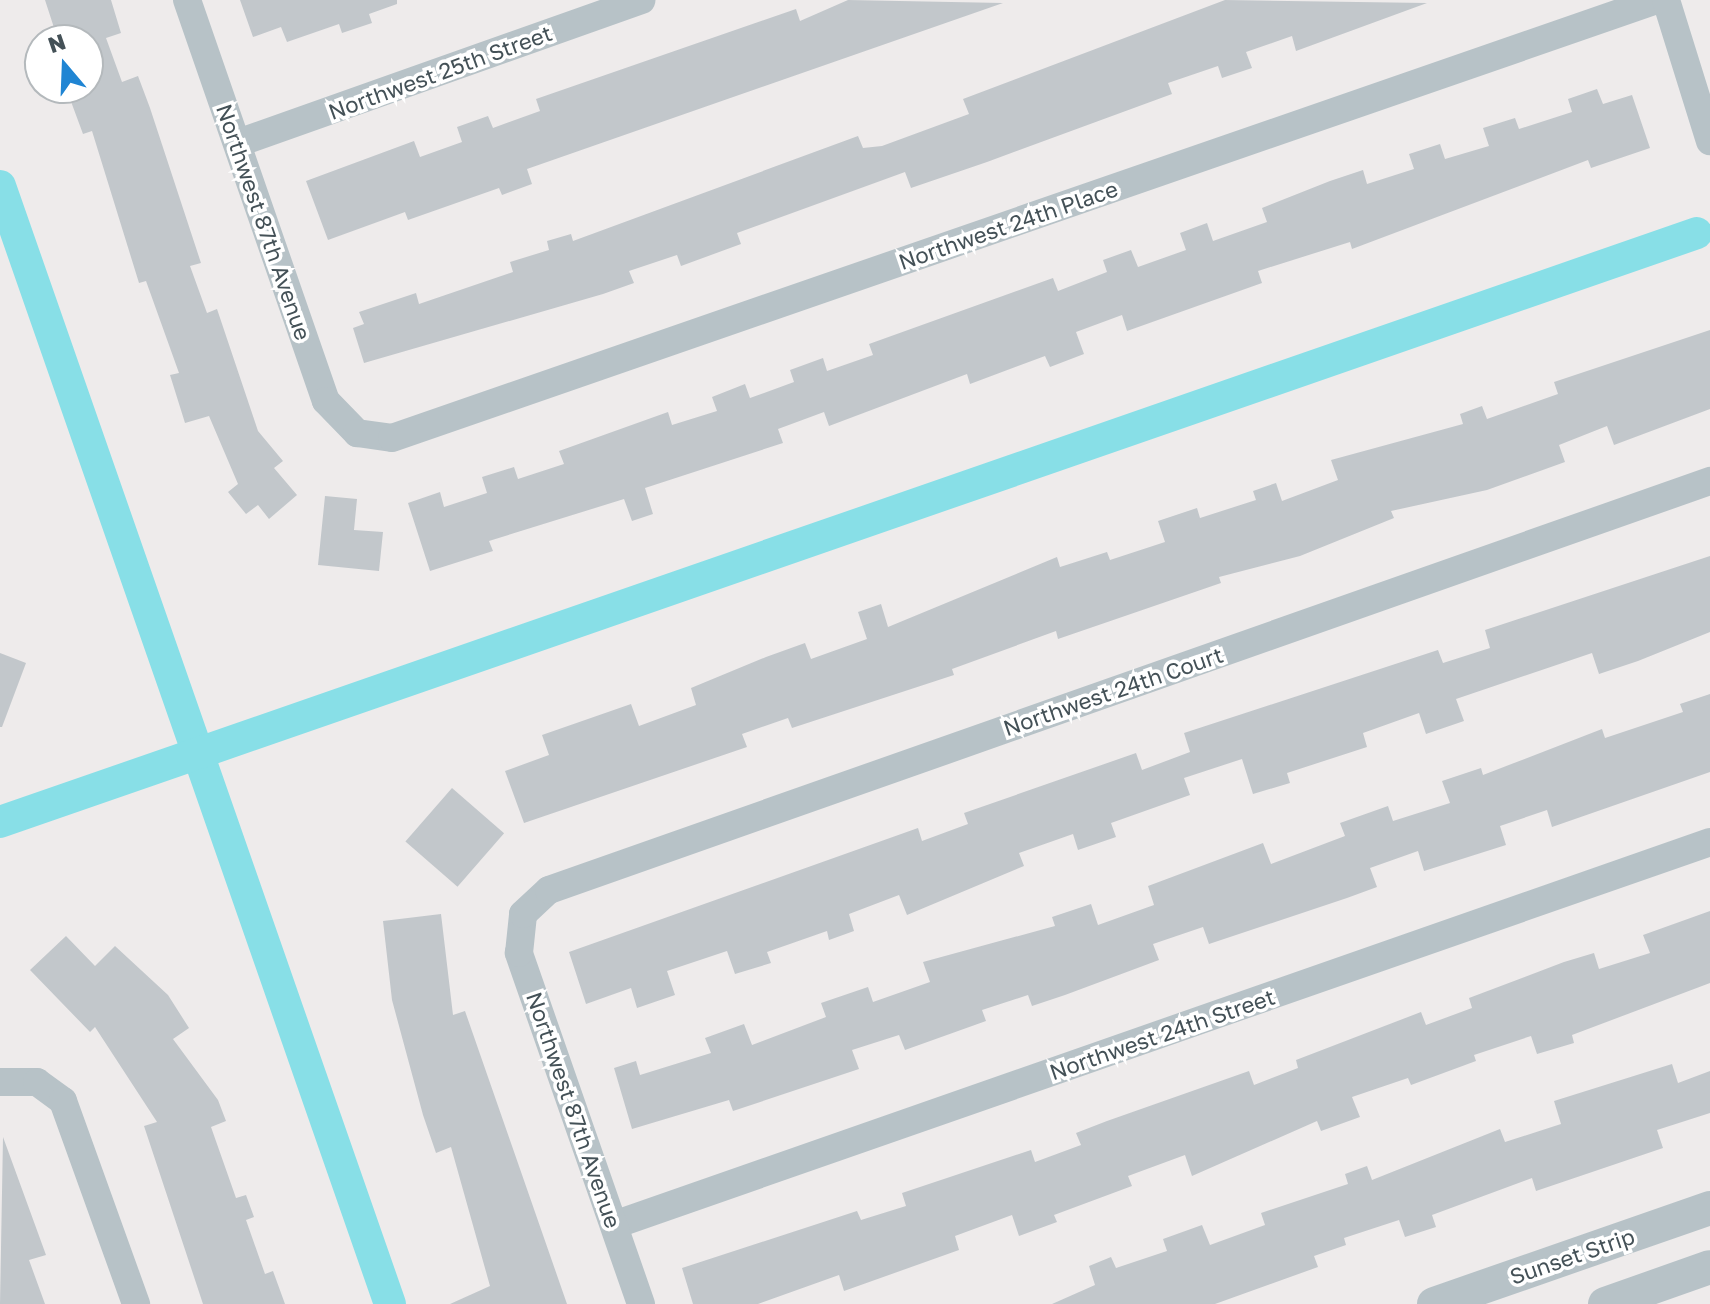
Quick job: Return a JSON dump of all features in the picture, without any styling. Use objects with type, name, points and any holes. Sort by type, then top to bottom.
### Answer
[{"type":"street","name":"Northwest 87th Avenue","points":[[187,0],[326,401],[357,433]]},
{"type":"street","name":"Northwest 25th Street","points":[[238,143],[641,0]]},
{"type":"street","name":"Northwest 24th Place","points":[[357,433],[392,438],[1657,0]]},
{"type":"street","points":[[1666,0],[1710,141]]},
{"type":"street","name":"Northwest 24th Court","points":[[523,914],[549,890],[1710,481]]},
{"type":"street","name":"Northwest 24th Street","points":[[614,1225],[1710,842]]},
{"type":"street","name":"Northwest 87th Avenue","points":[[523,914],[519,953],[641,1304]]},
{"type":"street","points":[[0,1082],[37,1082],[63,1101],[136,1304]]},
{"type":"street","name":"Sunset Strip","points":[[1434,1304],[1710,1208]]},
{"type":"street","points":[[1605,1304],[1710,1267]]},
{"type":"building","points":[[45,0],[111,0],[121,33],[106,38],[122,82],[138,76],[150,108],[201,263],[190,266],[207,313],[217,309],[258,431],[283,461],[274,468],[297,495],[269,519],[258,505],[246,514],[228,492],[238,484],[209,416],[185,423],[170,375],[179,373],[146,281],[139,283],[92,131],[83,134],[72,104],[104,104],[104,24],[53,24]]},
{"type":"building","points":[[240,0],[397,0],[397,4],[369,14],[372,23],[342,33],[339,24],[287,42],[281,27],[253,37]]},
{"type":"building","points":[[848,0],[1003,3],[527,169],[532,184],[502,195],[499,188],[408,220],[405,212],[328,240],[306,181],[414,141],[420,157],[462,142],[457,127],[488,116],[493,128],[540,111],[536,99],[796,9],[800,21]]},
{"type":"building","points":[[1225,0],[1427,3],[1296,51],[1292,36],[1246,52],[1252,68],[1222,78],[1218,66],[1168,83],[1172,94],[987,162],[911,188],[905,172],[737,233],[741,244],[681,266],[677,255],[629,271],[634,283],[603,294],[364,363],[353,328],[364,324],[359,312],[416,293],[419,304],[513,272],[510,262],[549,250],[547,241],[571,234],[573,241],[858,136],[863,148],[882,146],[969,114],[963,99]]},
{"type":"building","points":[[1597,89],[1603,104],[1632,95],[1650,148],[1591,168],[1588,160],[1352,249],[1350,242],[1258,271],[1262,283],[1127,331],[1122,315],[1076,332],[1084,354],[1050,367],[1045,356],[970,384],[967,374],[829,426],[824,412],[778,429],[783,443],[645,488],[653,514],[632,521],[624,499],[489,541],[493,551],[430,571],[408,503],[440,492],[444,507],[487,493],[482,477],[514,467],[518,479],[564,464],[559,451],[668,412],[672,425],[717,411],[712,397],[745,384],[750,398],[794,382],[790,370],[823,358],[827,371],[873,355],[869,344],[1053,278],[1058,291],[1107,272],[1103,260],[1131,250],[1138,267],[1186,250],[1180,233],[1207,223],[1213,241],[1267,222],[1262,208],[1330,181],[1363,170],[1367,184],[1414,169],[1409,154],[1440,144],[1445,159],[1489,146],[1483,128],[1515,118],[1519,129],[1572,112],[1568,99]]},
{"type":"building","points":[[1710,330],[1710,409],[1614,445],[1607,426],[1559,445],[1565,462],[1487,490],[1391,511],[1394,518],[1300,556],[1219,577],[1221,583],[1058,639],[1056,631],[952,669],[954,675],[792,728],[788,718],[742,734],[747,747],[524,823],[505,771],[549,755],[542,735],[631,704],[639,726],[696,705],[691,688],[766,657],[805,643],[811,659],[867,639],[858,612],[881,604],[888,627],[1057,557],[1060,567],[1107,552],[1110,560],[1165,542],[1158,521],[1197,508],[1200,518],[1256,500],[1253,491],[1276,483],[1282,501],[1338,480],[1331,460],[1463,424],[1460,414],[1482,406],[1487,419],[1558,394],[1554,382]]},
{"type":"building","points":[[325,496],[357,499],[354,530],[383,532],[379,571],[318,565]]},
{"type":"building","points":[[1710,556],[1710,632],[1638,661],[1599,674],[1592,653],[1456,699],[1464,721],[1426,734],[1419,713],[1363,733],[1367,747],[1287,773],[1290,783],[1253,794],[1242,759],[1184,778],[1190,795],[1111,823],[1116,837],[1078,850],[1073,834],[1019,853],[1024,866],[907,915],[899,895],[849,914],[854,931],[829,940],[827,931],[767,952],[771,963],[735,974],[727,951],[667,971],[675,995],[637,1008],[631,988],[586,1004],[569,952],[918,828],[922,841],[968,824],[964,813],[1136,753],[1142,770],[1190,752],[1184,733],[1438,650],[1443,663],[1490,648],[1485,630]]},
{"type":"building","points":[[0,653],[26,663],[2,727],[0,727]]},
{"type":"building","points":[[1710,694],[1710,772],[1552,827],[1547,810],[1500,826],[1506,845],[1424,871],[1418,851],[1370,868],[1377,887],[1347,898],[1209,944],[1203,927],[1153,944],[1159,960],[1065,995],[1032,1006],[1028,995],[982,1010],[986,1021],[905,1050],[899,1035],[852,1050],[859,1069],[733,1111],[729,1100],[632,1129],[614,1068],[636,1061],[640,1075],[711,1053],[705,1038],[744,1024],[752,1045],[826,1017],[821,1003],[868,987],[873,1002],[930,982],[923,962],[1055,926],[1052,917],[1091,904],[1098,925],[1154,905],[1148,886],[1263,843],[1271,864],[1345,836],[1340,823],[1388,806],[1393,821],[1450,803],[1442,781],[1481,768],[1483,775],[1602,729],[1605,738],[1683,712],[1680,704]]},
{"type":"building","points":[[452,788],[504,833],[457,887],[405,842]]},
{"type":"building","points":[[1710,911],[1710,983],[1572,1035],[1574,1043],[1537,1054],[1531,1036],[1474,1055],[1476,1061],[1411,1085],[1408,1078],[1352,1097],[1360,1117],[1321,1131],[1317,1121],[1192,1176],[1185,1155],[1128,1176],[1132,1186],[1054,1215],[1057,1222],[1019,1236],[1012,1215],[955,1236],[959,1250],[844,1291],[839,1275],[758,1304],[693,1304],[682,1268],[857,1211],[861,1220],[906,1206],[902,1193],[1031,1150],[1035,1162],[1081,1145],[1076,1133],[1107,1121],[1249,1071],[1254,1085],[1298,1068],[1296,1060],[1421,1012],[1426,1025],[1472,1008],[1469,998],[1564,962],[1594,953],[1599,969],[1650,953],[1643,935]]},
{"type":"building","points":[[441,914],[453,1015],[465,1011],[567,1304],[450,1304],[490,1286],[451,1147],[436,1153],[423,1115],[392,1000],[383,921]]},
{"type":"building","points":[[66,936],[95,966],[115,946],[168,995],[189,1028],[173,1039],[218,1100],[226,1121],[211,1127],[236,1198],[246,1195],[254,1217],[246,1220],[265,1274],[273,1271],[285,1304],[203,1304],[144,1126],[157,1122],[95,1027],[90,1032],[30,970]]},
{"type":"building","points":[[1672,1064],[1678,1083],[1710,1071],[1710,1113],[1657,1130],[1663,1148],[1536,1191],[1532,1178],[1432,1215],[1436,1227],[1405,1237],[1399,1220],[1344,1238],[1346,1245],[1314,1256],[1318,1267],[1215,1304],[1052,1304],[1095,1285],[1089,1266],[1111,1257],[1116,1268],[1167,1251],[1163,1239],[1202,1225],[1210,1245],[1265,1225],[1261,1213],[1348,1184],[1345,1174],[1367,1166],[1372,1180],[1500,1129],[1505,1142],[1561,1124],[1554,1101]]},
{"type":"building","points":[[3,1137],[46,1255],[29,1260],[45,1304],[0,1304]]},
{"type":"waterway","points":[[0,186],[390,1304]]},
{"type":"waterway","points":[[0,822],[1697,233]]}]
